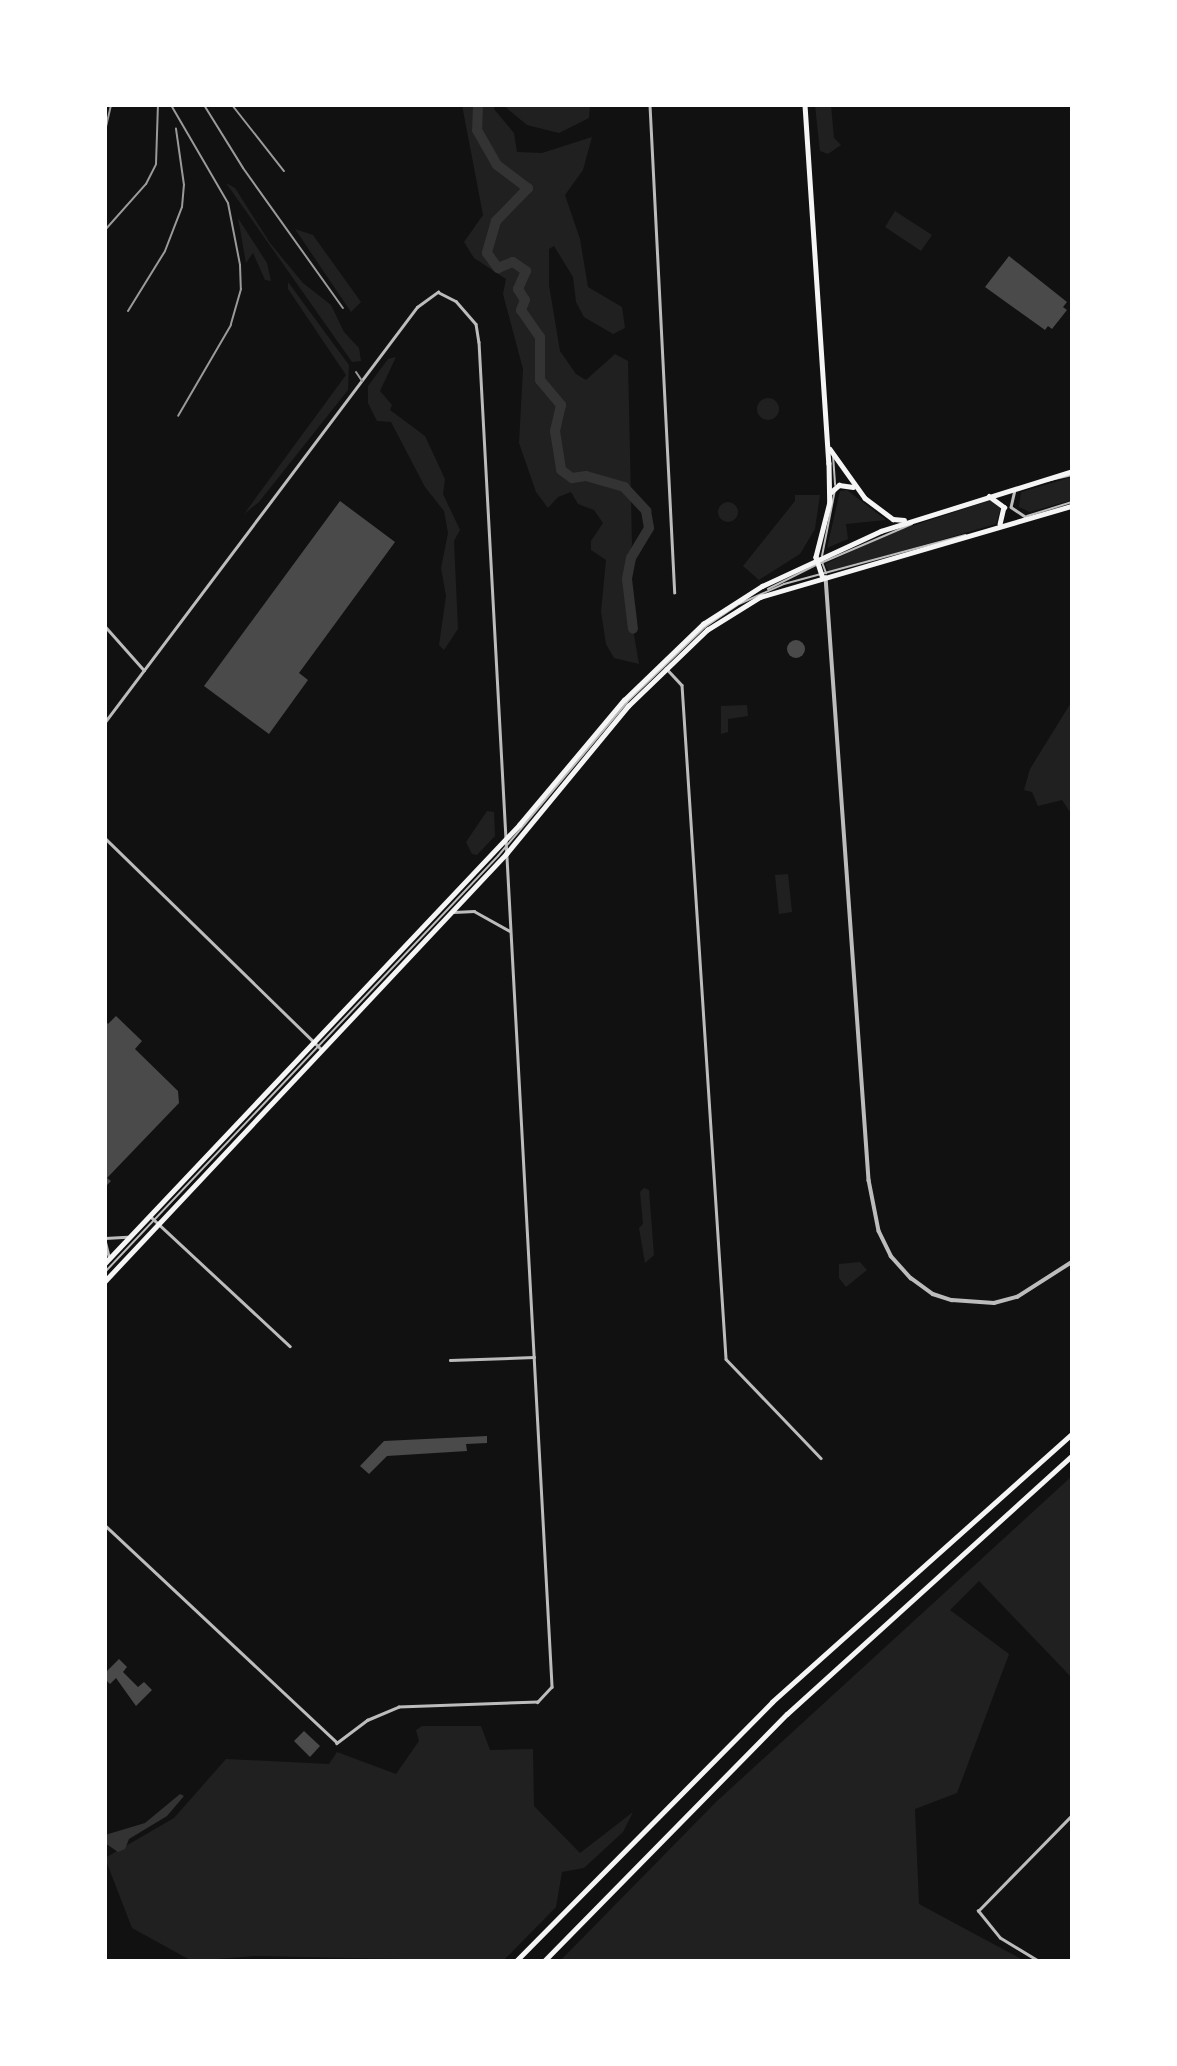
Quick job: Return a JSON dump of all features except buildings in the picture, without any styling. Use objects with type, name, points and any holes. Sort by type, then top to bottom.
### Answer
[{"type":"main road","points":[[805,105],[830,494],[819,562],[824,576]]},
{"type":"main road","points":[[828,445],[853,486],[893,519],[908,520]]},
{"type":"main road","points":[[105,1281],[155,1220],[318,1046],[338,1017],[450,904],[624,700],[703,624],[763,589],[908,520],[1072,473]]},
{"type":"main road","points":[[830,494],[835,488],[853,486]]},
{"type":"main road","points":[[987,496],[1004,507],[999,525]]},
{"type":"main road","points":[[105,1262],[130,1237],[155,1220],[318,1046],[347,1024],[506,854],[608,728],[666,668],[723,618],[773,593],[824,576],[1072,504]]},
{"type":"main road","points":[[450,904],[454,912]]},
{"type":"main road","points":[[338,1017],[338,1025],[347,1024]]},
{"type":"main road","points":[[516,1961],[772,1702],[1072,1434]]},
{"type":"main road","points":[[544,1961],[787,1714],[1072,1456]]},
{"type":"street","points":[[650,105],[675,592]]},
{"type":"street","points":[[105,722],[417,307],[438,292],[466,311],[478,334],[553,1681],[550,1692],[538,1702],[399,1707],[369,1720],[337,1743],[105,1526]]},
{"type":"street","points":[[1017,487],[1011,507],[1026,517]]},
{"type":"street","points":[[824,576],[828,585],[869,1180],[879,1231],[891,1256],[911,1278],[933,1294],[952,1300],[994,1303],[1017,1297],[1072,1262]]},
{"type":"street","points":[[105,626],[144,670]]},
{"type":"street","points":[[666,668],[682,685],[724,1348],[731,1366],[821,1458]]},
{"type":"street","points":[[105,838],[318,1046]]},
{"type":"street","points":[[454,912],[474,911],[510,931]]},
{"type":"street","points":[[155,1220],[290,1346]]},
{"type":"street","points":[[105,1262],[110,1255],[105,1239],[130,1237]]},
{"type":"street","points":[[450,1360],[535,1357]]},
{"type":"street","points":[[1038,1961],[1014,1950],[978,1911],[1072,1815]]},
{"type":"lane","points":[[819,562],[832,521],[835,488],[832,454]]},
{"type":"lane","points":[[819,562],[869,540],[987,496]]},
{"type":"lane","points":[[318,1046],[505,848],[606,725],[663,666],[721,615],[763,589],[824,576]]},
{"type":"lane","points":[[105,1272],[155,1220]]},
{"type":"shaded area","points":[[462,105],[495,105],[494,109],[514,133],[517,152],[542,153],[592,137],[583,170],[565,195],[580,239],[588,287],[622,307],[625,328],[613,334],[584,317],[576,302],[573,277],[554,246],[549,249],[549,285],[560,351],[576,374],[586,380],[615,354],[628,361],[632,544],[625,582],[639,664],[614,658],[606,644],[601,612],[606,560],[591,550],[591,541],[603,523],[594,510],[578,504],[571,492],[558,497],[548,508],[536,492],[519,443],[523,369],[503,294],[506,279],[474,258],[464,242],[483,215]]},
{"type":"shaded area","points":[[503,105],[590,105],[589,118],[559,133],[527,125]]},
{"type":"shaded area","points":[[815,105],[831,105],[834,138],[841,145],[828,154],[820,151]]},
{"type":"shaded area","points":[[226,183],[235,188],[270,243],[303,283],[331,305],[344,332],[359,348],[361,361],[352,362]]},
{"type":"shaded area","points":[[895,211],[932,235],[921,251],[885,227]]},
{"type":"shaded area","points":[[238,218],[267,263],[271,281],[265,280],[253,253],[246,263]]},
{"type":"shaded area","points":[[295,229],[313,235],[361,302],[351,312]]},
{"type":"shaded area","points":[[288,282],[349,365],[348,390],[259,502],[244,514],[346,375],[288,289]]},
{"type":"shaded area","points":[[396,357],[380,391],[392,405],[390,410],[425,436],[445,479],[443,494],[460,530],[454,541],[458,629],[444,650],[439,645],[446,596],[441,568],[448,533],[444,511],[425,487],[391,422],[377,421],[368,403],[368,386],[388,359]]},
{"type":"shaded area","points":[[768,398],[776,401],[779,409],[776,417],[768,420],[760,417],[757,409],[760,401]]},
{"type":"shaded area","points":[[1072,477],[1072,500],[1030,512],[1019,507],[1021,492]]},
{"type":"shaded area","points":[[847,490],[886,520],[846,524],[848,539],[827,548],[840,491]]},
{"type":"shaded area","points":[[795,495],[820,495],[815,529],[800,554],[759,580],[743,566],[795,501]]},
{"type":"shaded area","points":[[991,500],[1001,508],[996,524],[829,572],[825,564],[888,534]]},
{"type":"shaded area","points":[[728,502],[735,505],[738,512],[735,519],[728,522],[721,519],[718,512],[721,505]]},
{"type":"shaded area","points":[[1072,701],[1072,815],[1062,800],[1038,806],[1032,792],[1024,790],[1030,769]]},
{"type":"shaded area","points":[[747,705],[748,716],[728,719],[728,732],[721,734],[721,706]]},
{"type":"shaded area","points":[[487,811],[494,812],[495,836],[477,855],[472,854],[466,842]]},
{"type":"shaded area","points":[[788,874],[792,912],[779,914],[775,875]]},
{"type":"shaded area","points":[[644,1188],[649,1190],[654,1255],[645,1263],[639,1228],[643,1224],[640,1192]]},
{"type":"shaded area","points":[[860,1262],[867,1270],[846,1287],[839,1278],[839,1264]]},
{"type":"shaded area","points":[[1072,1476],[1072,1678],[979,1581],[950,1610],[1009,1654],[957,1793],[915,1809],[919,1904],[1025,1961],[560,1961],[716,1802]]},
{"type":"shaded area","points":[[422,1726],[481,1726],[490,1750],[533,1749],[534,1806],[580,1853],[633,1812],[623,1832],[584,1868],[562,1872],[556,1907],[503,1961],[255,1956],[192,1961],[132,1928],[105,1858],[174,1818],[226,1759],[329,1764],[337,1752],[396,1774],[419,1741],[416,1730]]},
{"type":"shaded area","points":[[180,1794],[184,1796],[167,1816],[129,1839],[125,1849],[118,1852],[105,1843],[105,1835],[145,1823]]},
{"type":"waterway","points":[[478,105],[477,130],[497,165],[528,188],[496,221],[487,253],[498,268],[513,262],[526,271],[518,289],[525,300],[521,310],[540,337],[540,380],[561,405],[555,431],[561,470],[572,478],[586,476],[624,487],[646,511],[649,528],[631,558],[627,579],[633,629]]},
{"type":"railway","points":[[105,131],[111,105]]},
{"type":"railway","points":[[105,230],[146,184],[156,164],[158,105]]},
{"type":"railway","points":[[171,105],[228,203],[240,265],[241,289],[231,325],[178,416]]},
{"type":"railway","points":[[204,105],[243,168],[343,308]]},
{"type":"railway","points":[[232,105],[284,171]]},
{"type":"railway","points":[[128,311],[165,251],[182,207],[184,185],[176,129]]},
{"type":"railway","points":[[356,372],[362,381]]}]
